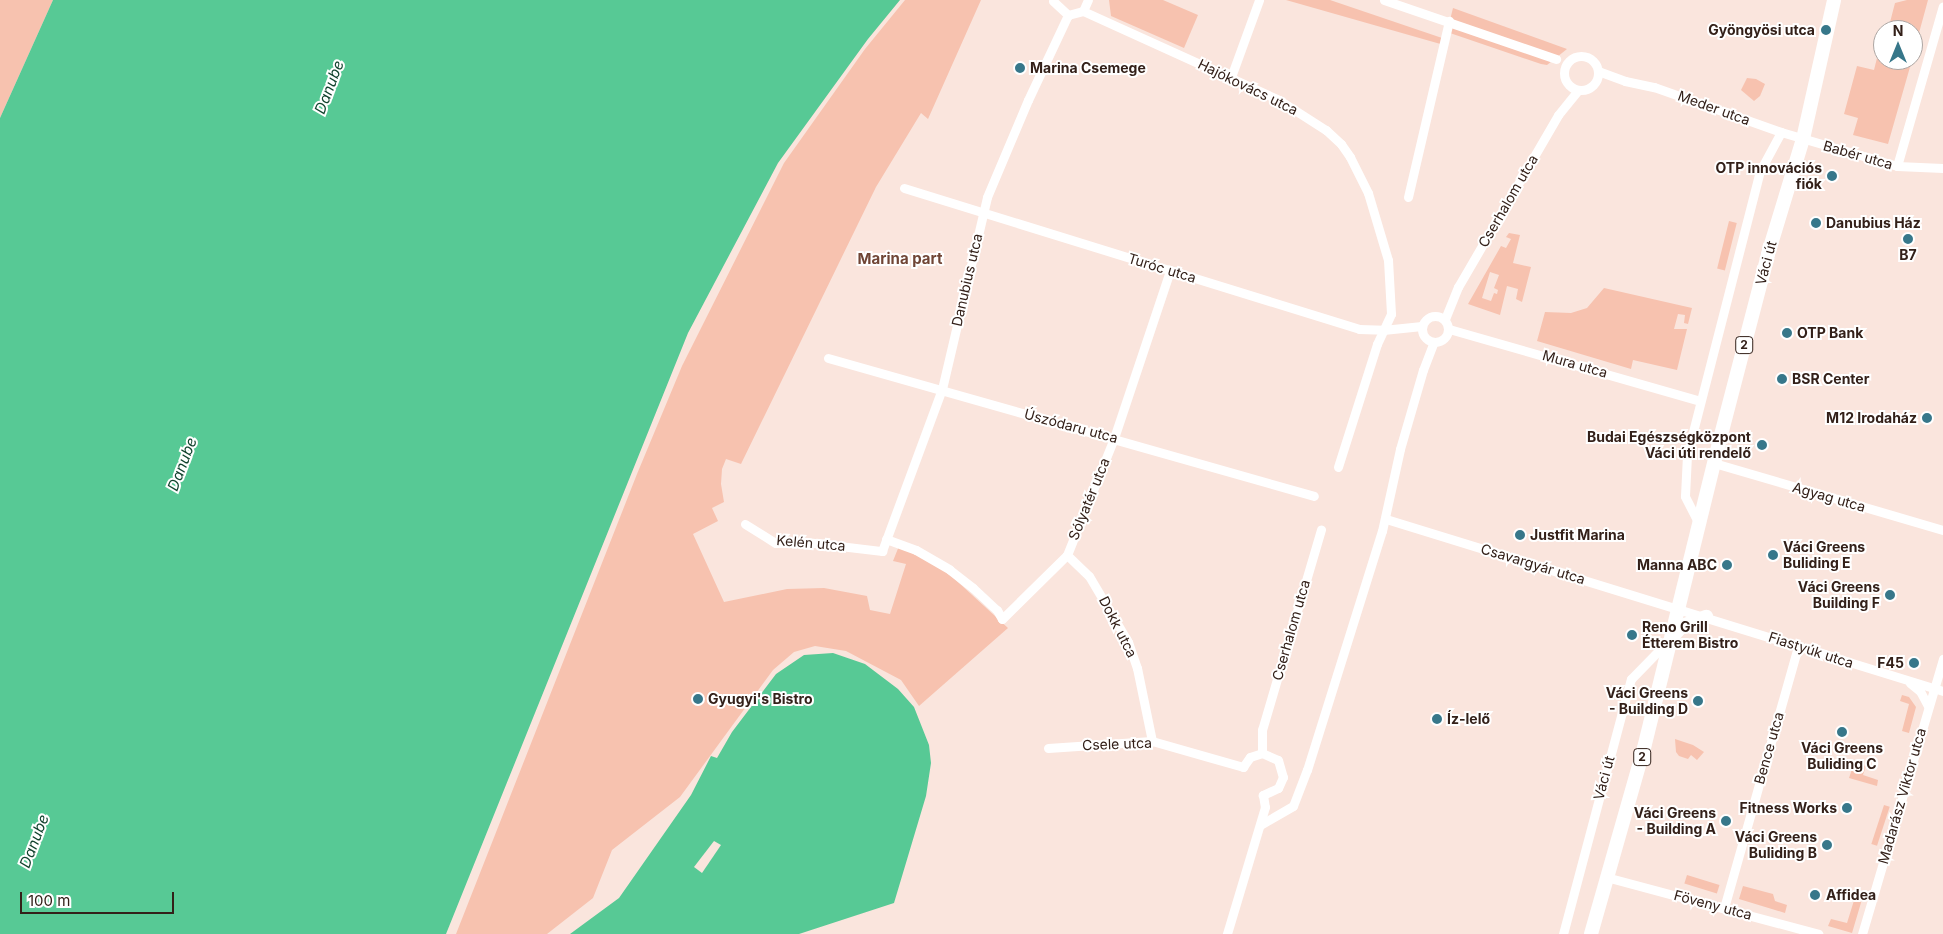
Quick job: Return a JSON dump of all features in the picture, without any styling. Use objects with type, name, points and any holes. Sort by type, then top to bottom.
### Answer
[{"type":"main road","name":"Váci út","points":[[1591,934],[1644,748],[1768,254],[1803,139],[1834,0]]},
{"type":"main road","points":[[1672,637],[1682,626],[1706,617]]},
{"type":"street","points":[[1053,1],[1068,15],[1083,11],[1088,0]]},
{"type":"street","points":[[1231,77],[1259,0]]},
{"type":"street","points":[[1384,0],[1556,58]]},
{"type":"street","points":[[1897,166],[1943,6]]},
{"type":"street","name":"Hajókovács utca","points":[[1083,11],[1279,100],[1309,117],[1341,144],[1350,156],[1368,193],[1388,260],[1391,314],[1383,330]]},
{"type":"street","name":"Danubius utca","points":[[882,552],[942,389],[987,198],[1028,100],[1068,15]]},
{"type":"street","points":[[1408,197],[1450,21]]},
{"type":"street","points":[[1582,56],[1593,60],[1598,75],[1591,87],[1578,90],[1569,85],[1564,71],[1572,59],[1582,56]]},
{"type":"street","name":"Meder utca","points":[[1598,75],[1654,87],[1803,139]]},
{"type":"street","name":"Cserhalom utca","points":[[1558,116],[1569,85]]},
{"type":"street","name":"Cserhalom utca","points":[[1441,317],[1558,116],[1578,90]]},
{"type":"street","points":[[1700,526],[1685,496],[1687,455],[1760,171],[1781,132]]},
{"type":"street","name":"Babér utca","points":[[1803,139],[1897,166],[1943,168]]},
{"type":"street","name":"Turóc utca","points":[[904,188],[1359,329],[1383,330],[1422,326]]},
{"type":"street","name":"Sólyatér utca","points":[[886,539],[916,550],[950,570],[997,610],[1002,619],[1067,555],[1114,438],[1170,271]]},
{"type":"street","points":[[1260,825],[1292,806],[1307,770],[1386,518],[1400,448],[1430,340],[1422,326],[1429,317],[1441,317],[1449,329],[1446,337],[1430,340]]},
{"type":"street","name":"Mura utca","points":[[1449,329],[1700,402]]},
{"type":"street","points":[[1338,467],[1383,330]]},
{"type":"street","name":"Úszódaru utca","points":[[828,358],[1314,496]]},
{"type":"street","name":"Agyag utca","points":[[1714,463],[1943,530]]},
{"type":"street","name":"Csavargyár utca","points":[[1386,518],[1679,609]]},
{"type":"street","name":"Kelén utca","points":[[745,524],[776,543],[806,542],[882,552]]},
{"type":"street","name":"Cserhalom utca","points":[[1262,753],[1262,730],[1321,530]]},
{"type":"street","name":"Dokk utca","points":[[1067,555],[1094,582],[1128,642],[1139,676],[1152,741]]},
{"type":"street","name":"Fiastyúk utca","points":[[1679,609],[1939,690]]},
{"type":"street","name":"Váci út","points":[[1564,934],[1631,679],[1672,637]]},
{"type":"street","name":"Bence utca","points":[[1724,908],[1798,646]]},
{"type":"street","name":"Madarász Viktor utca","points":[[1862,934],[1928,706],[1939,690],[1943,659]]},
{"type":"street","points":[[1907,681],[1920,691],[1928,706]]},
{"type":"street","name":"Csele utca","points":[[1048,748],[1152,741],[1243,767],[1250,757],[1262,753]]},
{"type":"street","points":[[1227,934],[1265,808],[1264,795],[1274,792],[1282,783],[1282,765],[1274,756],[1262,753]]},
{"type":"street","name":"Föveny utca","points":[[1606,877],[1818,934]]},
{"type":"shaded area","points":[[0,0],[53,0],[0,118]]},
{"type":"shaded area","points":[[905,0],[981,0],[928,119],[921,113],[876,187],[741,464],[726,459],[722,469],[721,484],[724,502],[712,508],[718,521],[693,534],[724,602],[787,589],[824,588],[867,596],[870,610],[890,614],[906,564],[893,561],[899,546],[946,571],[1008,628],[919,706],[901,680],[846,651],[815,646],[794,652],[773,670],[680,797],[612,850],[593,898],[547,934],[456,934],[637,474],[682,366],[784,163],[865,49]]},
{"type":"shaded area","points":[[1109,0],[1163,0],[1198,15],[1184,48],[1111,16]]},
{"type":"shaded area","points":[[1286,0],[1330,0],[1445,39],[1444,45]]},
{"type":"shaded area","points":[[1907,0],[1928,0],[1923,20],[1891,20],[1895,3]]},
{"type":"shaded area","points":[[1453,8],[1567,49],[1547,65],[1447,32]]},
{"type":"shaded area","points":[[1857,66],[1873,70],[1909,70],[1888,144],[1853,135],[1858,118],[1844,114]]},
{"type":"shaded area","points":[[1747,78],[1756,79],[1765,84],[1760,96],[1754,101],[1741,90]]},
{"type":"shaded area","points":[[1729,221],[1737,223],[1725,270],[1717,269]]},
{"type":"shaded area","points":[[1509,233],[1520,235],[1513,263],[1531,267],[1522,302],[1516,299],[1518,289],[1507,286],[1500,315],[1468,304],[1501,246],[1506,248],[1511,239],[1506,237]],"holes":[[[1490,272],[1499,275],[1494,288],[1498,290],[1497,294],[1494,293],[1491,301],[1482,298]]]},
{"type":"shaded area","points":[[1604,288],[1692,308],[1688,324],[1684,323],[1685,315],[1678,314],[1674,329],[1687,329],[1677,370],[1633,360],[1631,369],[1537,341],[1545,312],[1571,313],[1587,308]]},
{"type":"shaded area","points":[[1902,695],[1909,697],[1916,707],[1909,733],[1902,731],[1909,704],[1900,701]]},
{"type":"shaded area","points":[[1675,739],[1693,745],[1704,752],[1697,760],[1691,755],[1688,759],[1679,756],[1676,752]]},
{"type":"shaded area","points":[[1854,763],[1866,766],[1863,775],[1878,780],[1877,786],[1849,778]]},
{"type":"shaded area","points":[[1884,805],[1890,807],[1877,846],[1871,844]]},
{"type":"shaded area","points":[[1687,875],[1720,885],[1717,894],[1684,884]]},
{"type":"shaded area","points":[[1743,886],[1773,894],[1775,901],[1787,905],[1785,913],[1739,899]]},
{"type":"shaded area","points":[[1856,894],[1863,896],[1852,933],[1828,926],[1831,919],[1847,923]]},
{"type":"water","name":"Danube","points":[[53,0],[900,0],[868,39],[778,163],[688,333],[446,934],[0,934],[0,118]]},
{"type":"water","points":[[833,653],[865,664],[898,689],[914,707],[929,745],[931,763],[926,796],[894,903],[799,934],[570,934],[619,898],[691,795],[711,756],[717,758],[732,732],[776,674],[804,655]]},
{"type":"pier","points":[[714,841],[721,845],[702,873],[694,867]]},
{"type":"place","name":"Gyöngyösi utca","points":[[1826,30]]},
{"type":"place","name":"Marina Csemege","points":[[1020,68]]},
{"type":"place","name":"OTP innovációs fiók","points":[[1832,176]]},
{"type":"place","name":"Danubius Ház","points":[[1816,223]]},
{"type":"place","name":"B7","points":[[1908,239]]},
{"type":"place","name":"OTP Bank","points":[[1787,333]]},
{"type":"place","name":"BSR Center","points":[[1782,379]]},
{"type":"place","name":"M12 Irodaház","points":[[1927,418]]},
{"type":"place","name":"Budai Egészségközpont Váci úti rendelő","points":[[1762,445]]},
{"type":"place","name":"Justfit Marina","points":[[1520,535]]},
{"type":"place","name":"Váci Greens Buliding E","points":[[1773,555]]},
{"type":"place","name":"Manna ABC","points":[[1727,565]]},
{"type":"place","name":"Váci Greens Building F","points":[[1890,595]]},
{"type":"place","name":"Reno Grill Étterem Bistro","points":[[1632,635]]},
{"type":"place","name":"F45","points":[[1914,663]]},
{"type":"place","name":"Gyugyi's Bistro","points":[[698,699]]},
{"type":"place","name":"Váci Greens - Building D","points":[[1698,701]]},
{"type":"place","name":"Íz-lelő","points":[[1437,719]]},
{"type":"place","name":"Váci Greens Buliding C","points":[[1842,732]]},
{"type":"place","name":"Fitness Works","points":[[1847,808]]},
{"type":"place","name":"Váci Greens - Building A","points":[[1726,821]]},
{"type":"place","name":"Váci Greens Buliding B","points":[[1827,845]]},
{"type":"place","name":"Affidea","points":[[1815,895]]},
{"type":"district","name":"Marina part","points":[[900,259]]}]
